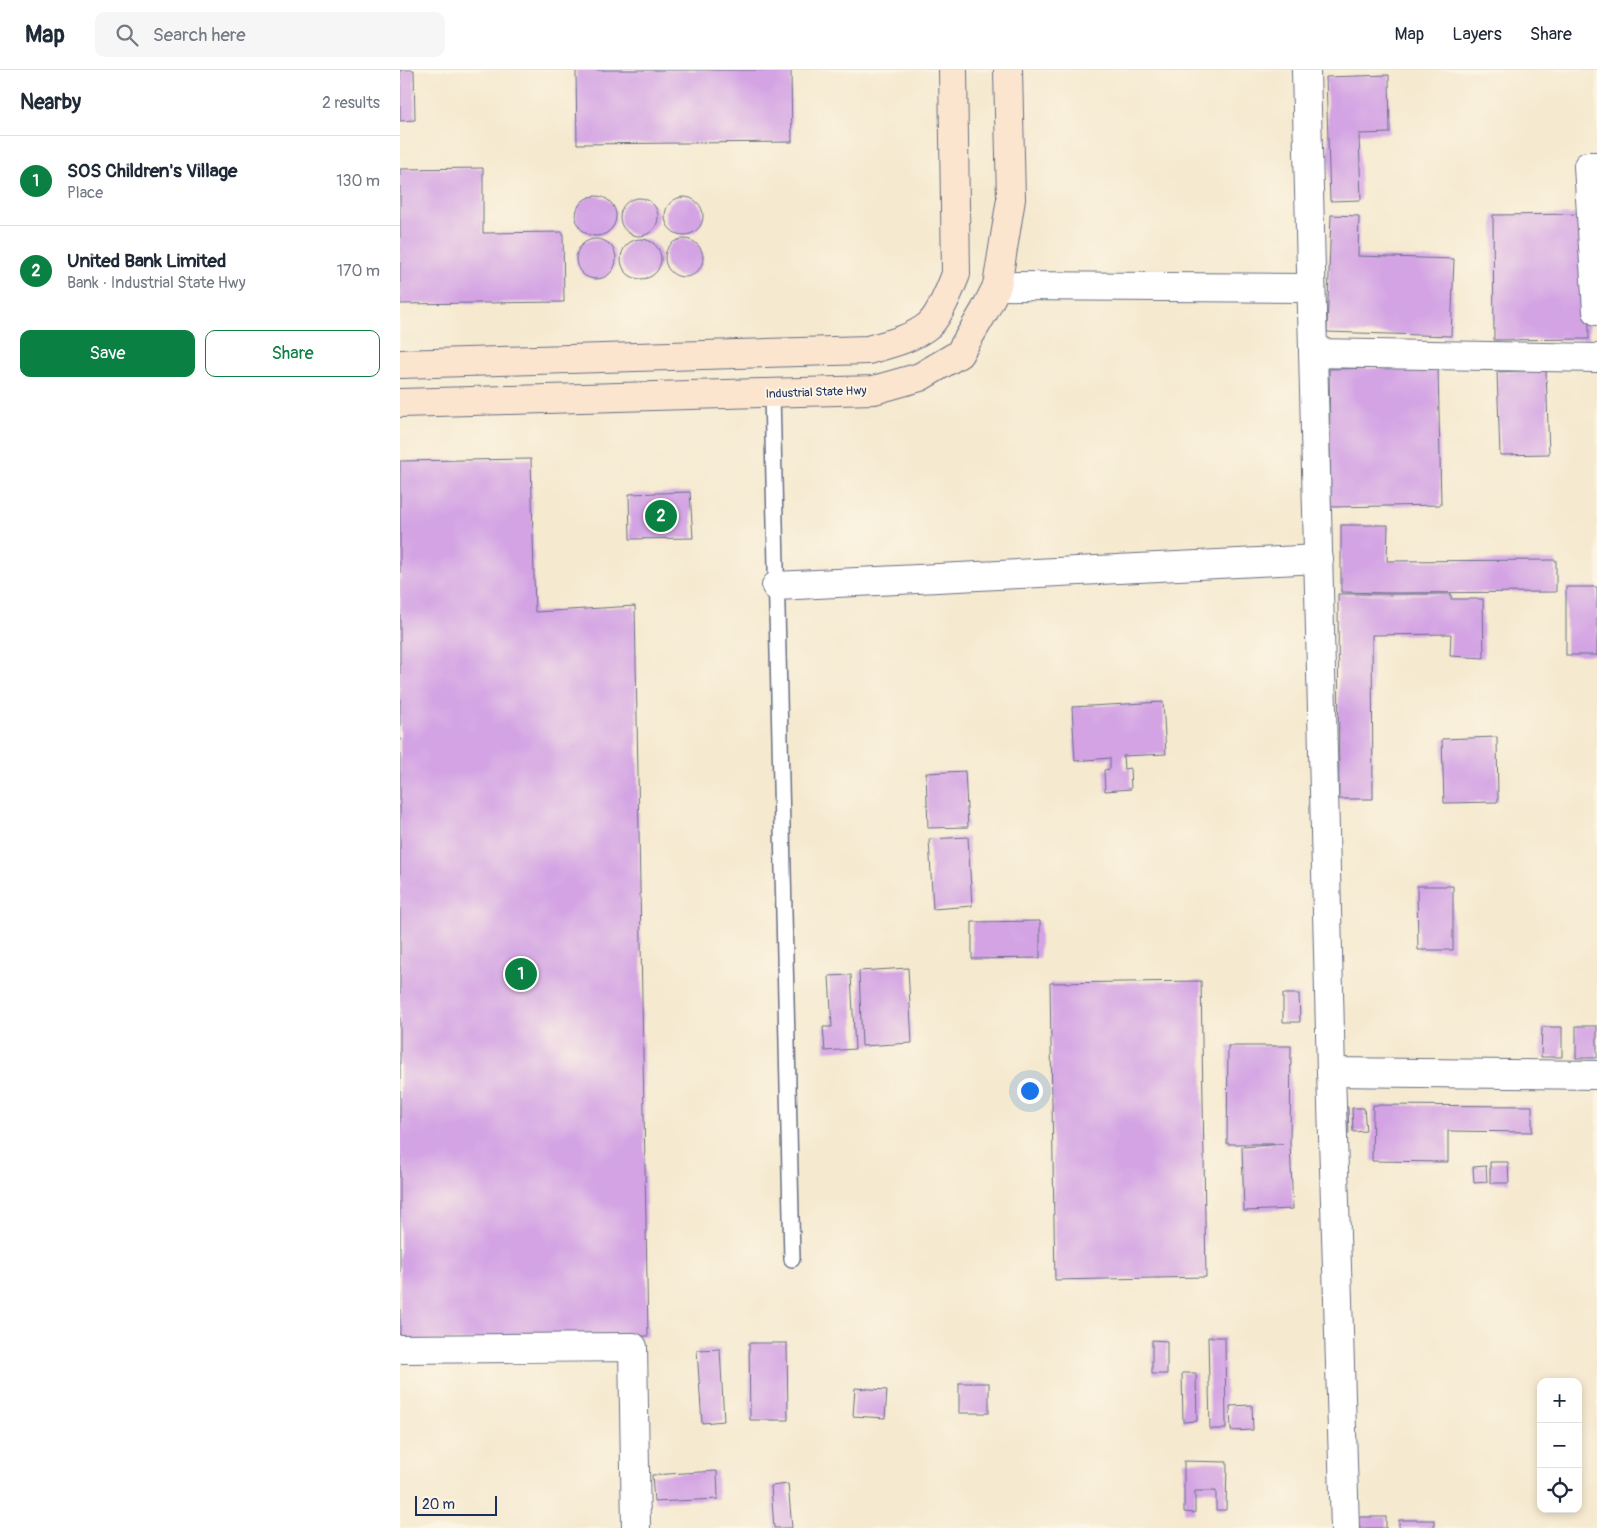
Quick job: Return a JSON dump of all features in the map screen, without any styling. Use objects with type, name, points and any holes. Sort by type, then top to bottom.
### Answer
[{"type":"main road","points":[[400,364],[868,350],[903,340],[930,324],[949,293],[956,274],[953,70]]},
{"type":"main road","name":"Industrial State Hwy","points":[[400,403],[874,390],[920,377],[959,354],[998,286],[1010,199],[1008,70]]},
{"type":"street","points":[[1306,70],[1331,1072],[1345,1528]]},
{"type":"street","points":[[1597,166],[1588,166],[1597,311]]},
{"type":"street","points":[[998,286],[1311,288]]},
{"type":"street","points":[[1313,353],[1597,358]]},
{"type":"street","points":[[776,586],[1319,559]]},
{"type":"street","points":[[1331,1072],[1597,1075]]},
{"type":"street","points":[[400,1350],[633,1347],[636,1528]]},
{"type":"lane","points":[[772,393],[792,1259]]},
{"type":"building","points":[[400,70],[414,70],[415,120],[400,121]]},
{"type":"building","points":[[576,70],[791,70],[792,142],[577,144]]},
{"type":"building","points":[[1389,75],[1390,133],[1359,134],[1361,200],[1330,201],[1326,77]]},
{"type":"building","points":[[483,168],[483,233],[563,232],[564,302],[400,304],[400,169]]},
{"type":"building","points":[[596,196],[610,202],[616,216],[610,230],[596,236],[582,230],[576,216],[582,202]]},
{"type":"building","points":[[684,197],[698,202],[703,216],[698,230],[684,235],[670,230],[665,216],[670,202]]},
{"type":"building","points":[[639,198],[653,203],[658,217],[653,231],[639,236],[625,231],[620,217],[625,203]]},
{"type":"building","points":[[1588,214],[1589,339],[1494,340],[1493,215]]},
{"type":"building","points":[[1331,215],[1359,216],[1358,256],[1454,259],[1451,336],[1327,332]]},
{"type":"building","points":[[600,239],[607,242],[613,248],[616,259],[615,267],[607,276],[600,279],[592,279],[585,276],[577,267],[576,255],[579,248],[588,240]]},
{"type":"building","points":[[641,239],[655,245],[661,259],[655,273],[641,279],[627,273],[621,259],[627,245]]},
{"type":"building","points":[[684,239],[698,244],[703,258],[698,272],[684,277],[670,272],[665,258],[670,244]]},
{"type":"building","points":[[1438,367],[1441,505],[1331,507],[1329,369]]},
{"type":"building","points":[[1546,370],[1549,454],[1500,455],[1497,372]]},
{"type":"building","points":[[531,459],[535,612],[635,606],[648,1336],[400,1342],[400,461]]},
{"type":"building","points":[[690,492],[693,538],[630,539],[629,494]]},
{"type":"building","points":[[1341,525],[1388,525],[1387,561],[1556,560],[1556,592],[1341,592]]},
{"type":"building","points":[[1566,587],[1597,587],[1597,655],[1566,655]]},
{"type":"building","points":[[1338,594],[1451,594],[1451,599],[1483,599],[1484,658],[1450,656],[1451,634],[1372,635],[1373,799],[1339,799]]},
{"type":"building","points":[[1163,702],[1166,754],[1123,756],[1124,769],[1130,768],[1131,789],[1105,791],[1104,770],[1110,769],[1110,758],[1075,761],[1072,707]]},
{"type":"building","points":[[1497,737],[1498,802],[1444,803],[1442,739]]},
{"type":"building","points":[[965,771],[968,827],[928,828],[926,773]]},
{"type":"building","points":[[968,837],[972,906],[933,909],[929,839]]},
{"type":"building","points":[[1417,886],[1453,886],[1453,950],[1418,950]]},
{"type":"building","points":[[1040,921],[1040,958],[972,959],[972,922]]},
{"type":"building","points":[[908,968],[912,1043],[862,1046],[859,971]]},
{"type":"building","points":[[851,975],[855,1049],[825,1051],[823,1027],[832,1027],[829,976]]},
{"type":"building","points":[[1201,981],[1206,1277],[1055,1280],[1050,983]]},
{"type":"building","points":[[1283,994],[1299,994],[1300,1022],[1283,1022]]},
{"type":"building","points":[[1576,1026],[1597,1026],[1597,1058],[1576,1058]]},
{"type":"building","points":[[1542,1027],[1562,1027],[1562,1057],[1541,1057]]},
{"type":"building","points":[[1228,1046],[1291,1046],[1290,1144],[1293,1209],[1244,1211],[1242,1147],[1283,1144],[1227,1144]]},
{"type":"building","points":[[1373,1105],[1532,1106],[1532,1132],[1448,1131],[1448,1162],[1372,1161]]},
{"type":"building","points":[[1336,1107],[1348,1107],[1349,1134],[1336,1135]]},
{"type":"building","points":[[1352,1108],[1364,1108],[1366,1131],[1353,1132]]},
{"type":"building","points":[[1490,1162],[1508,1162],[1509,1183],[1490,1183]]},
{"type":"building","points":[[1486,1166],[1487,1182],[1474,1183],[1473,1167]]},
{"type":"building","points":[[1208,1337],[1225,1337],[1226,1429],[1210,1429]]},
{"type":"building","points":[[1152,1340],[1167,1341],[1167,1374],[1152,1374]]},
{"type":"building","points":[[749,1343],[787,1343],[788,1420],[750,1420]]},
{"type":"building","points":[[720,1349],[724,1421],[702,1423],[697,1350]]},
{"type":"building","points":[[1182,1373],[1196,1373],[1197,1421],[1183,1422]]},
{"type":"building","points":[[959,1383],[989,1383],[989,1413],[959,1413]]},
{"type":"building","points":[[855,1388],[887,1390],[885,1418],[853,1416]]},
{"type":"building","points":[[1252,1405],[1253,1430],[1231,1431],[1230,1406]]},
{"type":"building","points":[[1184,1461],[1227,1462],[1226,1510],[1216,1510],[1216,1491],[1195,1491],[1195,1513],[1184,1512]]},
{"type":"building","points":[[717,1471],[718,1499],[654,1502],[652,1475]]},
{"type":"building","points":[[788,1484],[792,1528],[774,1528],[771,1486]]},
{"type":"building","points":[[1355,1517],[1386,1517],[1386,1528],[1355,1528]]},
{"type":"building","points":[[1399,1520],[1434,1520],[1434,1528],[1399,1528]]},
{"type":"place","name":"United Bank Limited","points":[[661,516]]},
{"type":"place","name":"SOS Children's Village","points":[[521,974]]}]
